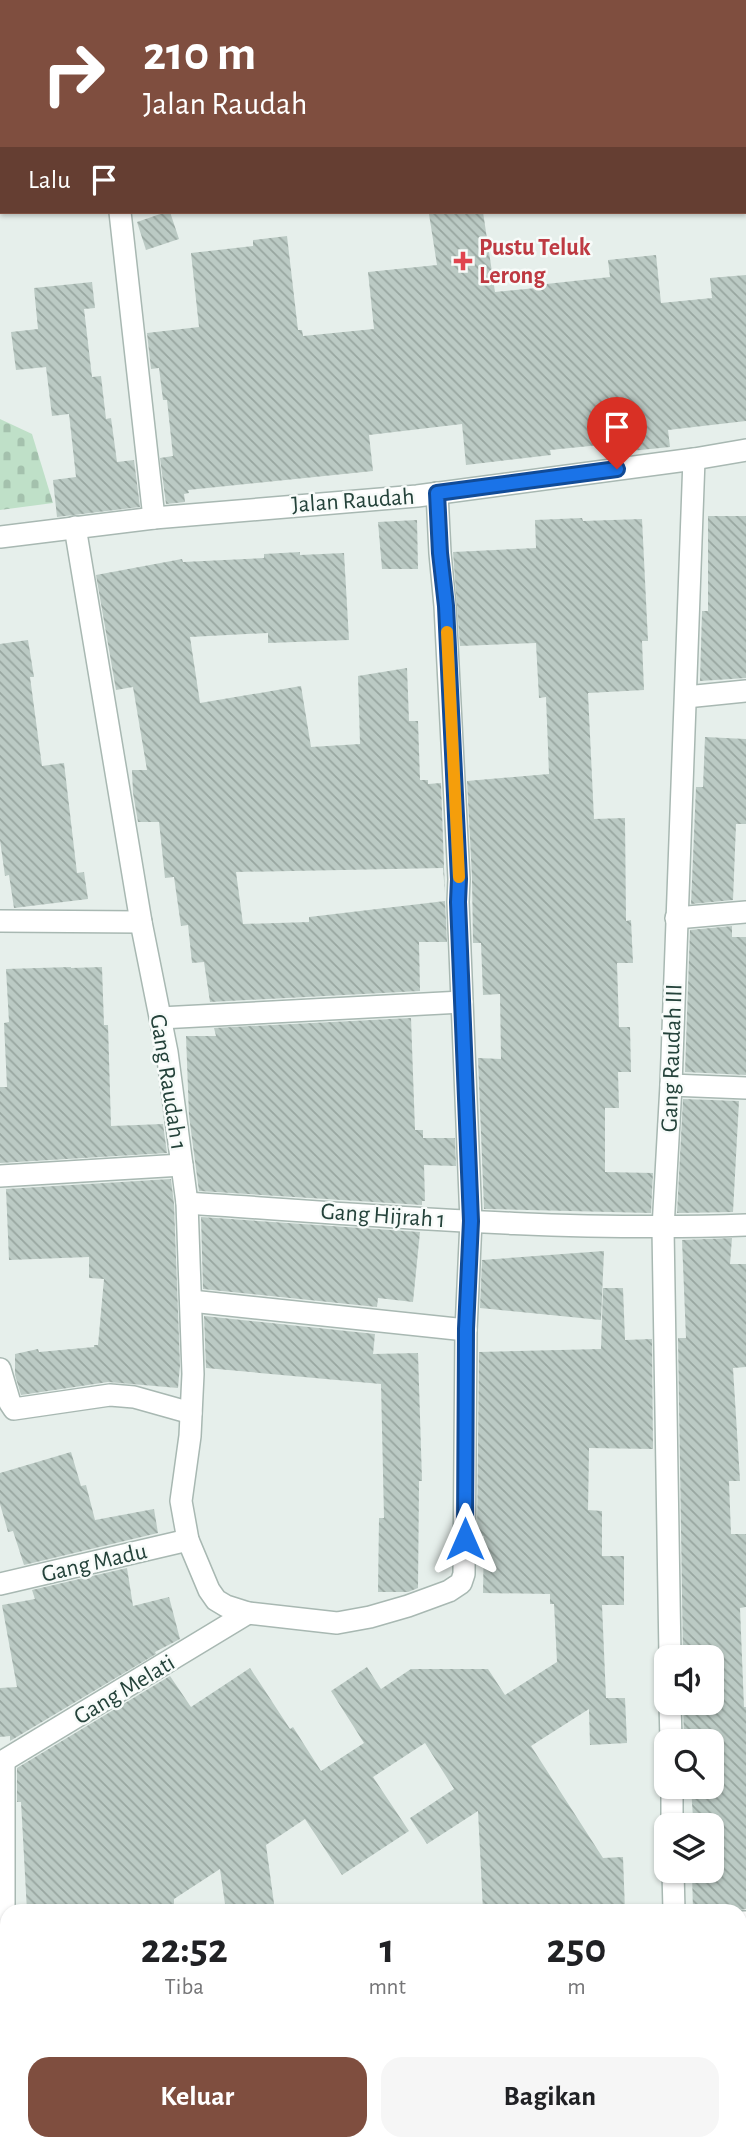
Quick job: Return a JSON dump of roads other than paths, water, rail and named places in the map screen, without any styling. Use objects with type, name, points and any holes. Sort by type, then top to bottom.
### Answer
[{"type":"street","points":[[120,214],[154,518]]},
{"type":"street","name":"Jalan Raudah","points":[[0,537],[154,518],[437,493],[746,450]]},
{"type":"street","name":"Gang Raudah III","points":[[670,1645],[663,1228],[671,1085],[694,459]]},
{"type":"street","points":[[191,1301],[466,1329],[471,1221],[459,879],[446,606],[437,493]]},
{"type":"street","name":"Gang Raudah 1","points":[[75,527],[141,922],[167,1052],[187,1203],[193,1374],[181,1501],[188,1540],[209,1590],[216,1600],[248,1613],[337,1623],[408,1606],[449,1591],[461,1583],[465,1565],[466,1329]]},
{"type":"street","points":[[686,697],[746,691]]},
{"type":"street","points":[[676,918],[746,912]]},
{"type":"street","points":[[0,921],[141,922]]},
{"type":"street","points":[[160,1018],[462,1002]]},
{"type":"street","points":[[671,1085],[746,1088]]},
{"type":"street","points":[[0,1176],[182,1165]]},
{"type":"street","name":"Gang Hijrah 1","points":[[187,1203],[471,1221],[663,1228],[746,1225]]},
{"type":"street","points":[[0,1369],[14,1409],[110,1395],[134,1397],[191,1413]]},
{"type":"street","name":"Gang Madu","points":[[0,1584],[188,1540]]},
{"type":"street","name":"Gang Melati","points":[[2,1763],[248,1613]]},
{"type":"street","points":[[2,1763],[3,1904]]},
{"type":"street","points":[[673,1883],[674,1904]]},
{"type":"waterway","points":[[571,0],[579,0]]},
{"type":"place","name":"Pustu Teluk Lerong","points":[[463,261]]}]
